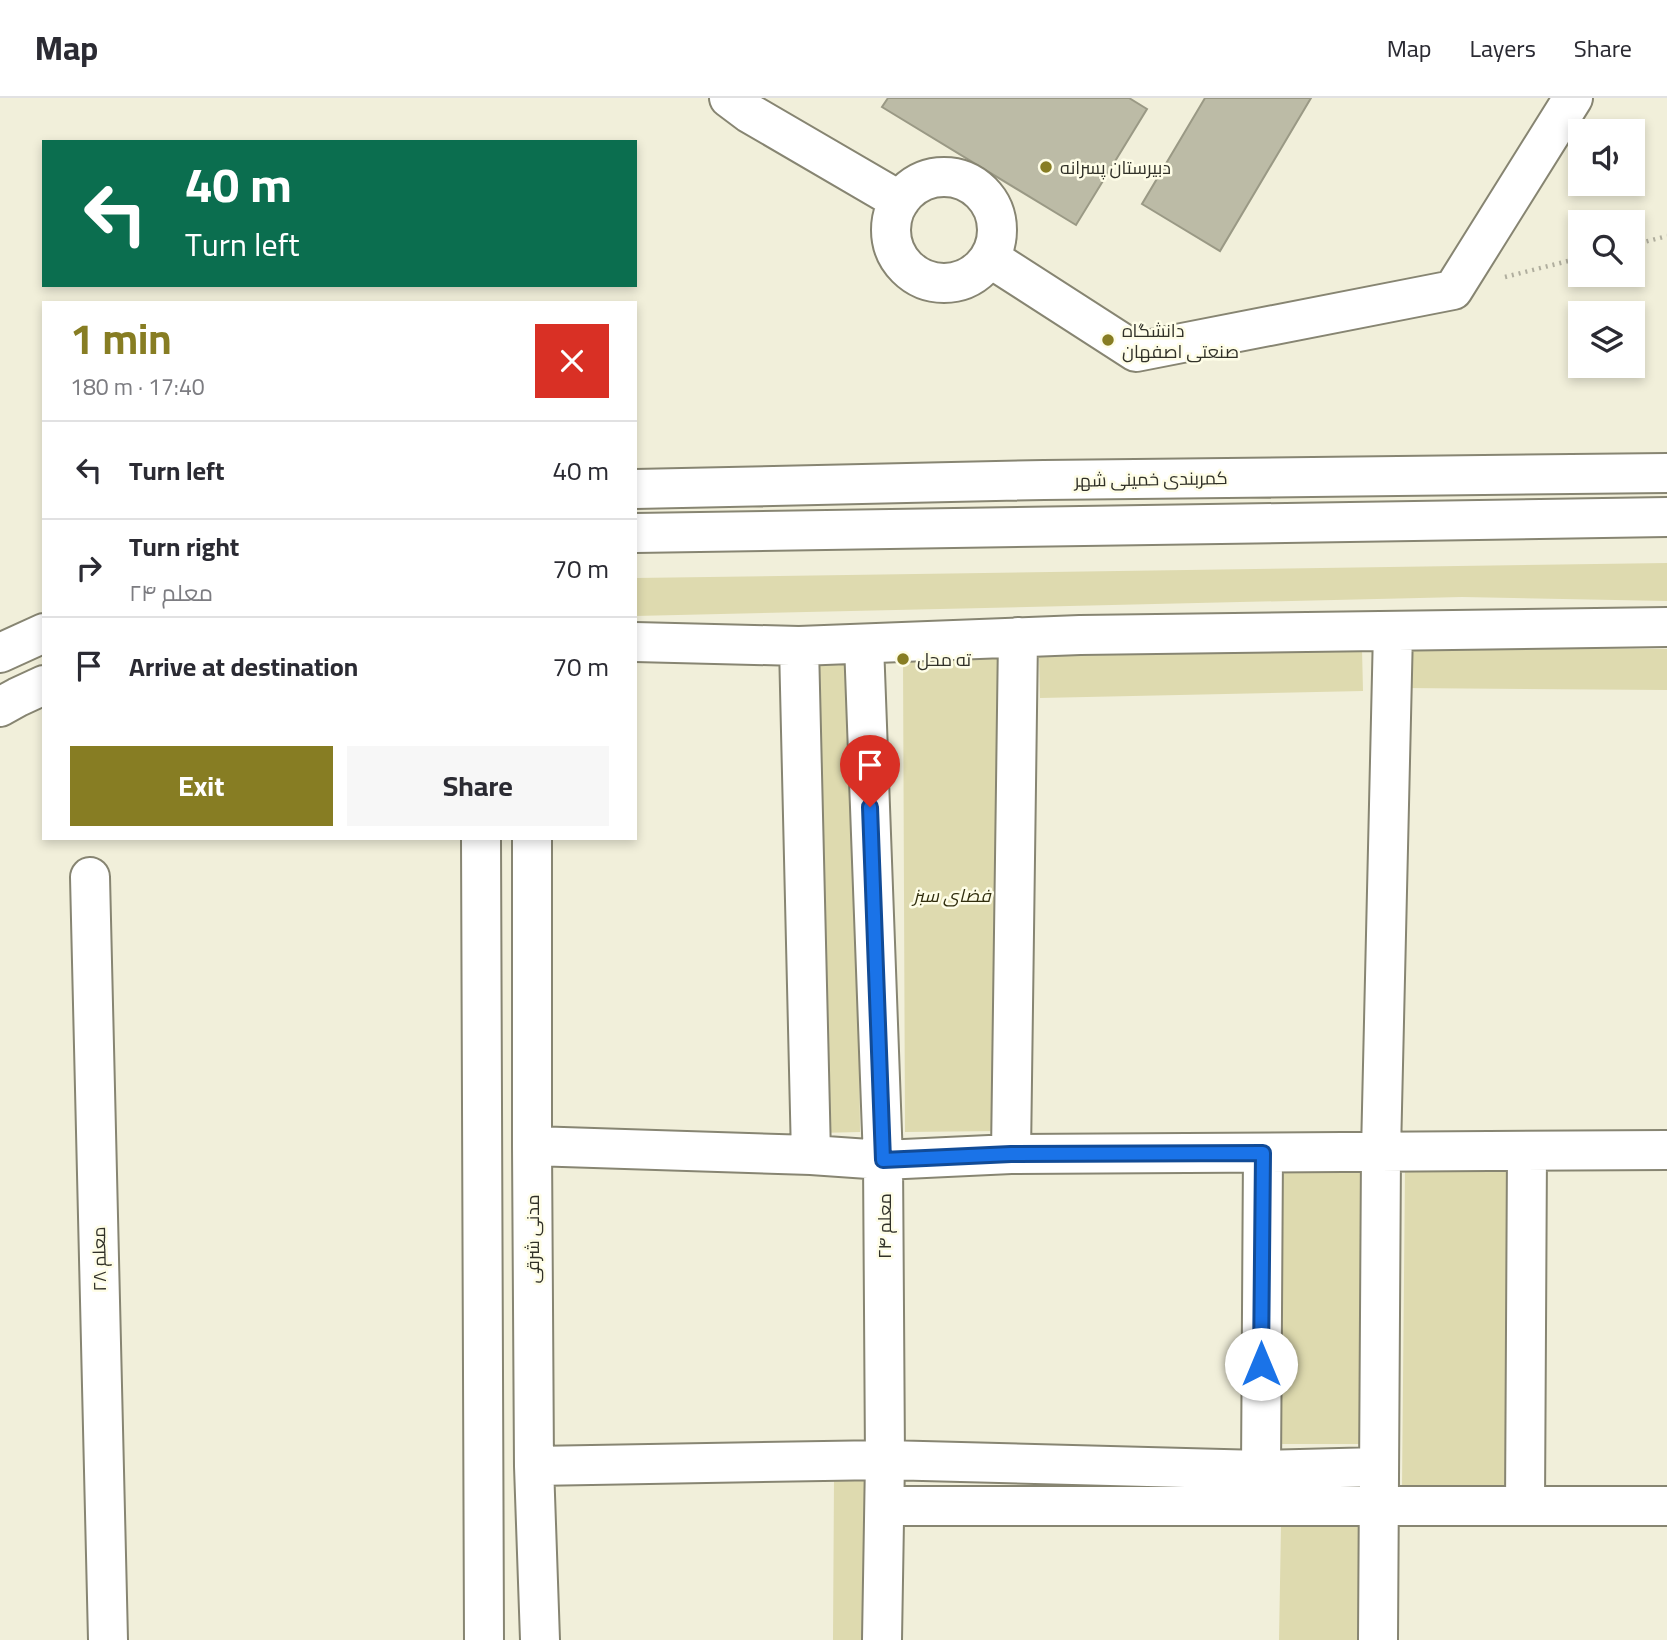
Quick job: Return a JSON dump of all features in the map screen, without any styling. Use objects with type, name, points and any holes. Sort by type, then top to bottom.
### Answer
[{"type":"main road","points":[[729,98],[749,113],[900,201]]},
{"type":"main road","points":[[990,258],[1136,352],[1453,290],[1573,98]]},
{"type":"main road","points":[[947,176],[965,180],[980,190],[992,204],[997,222],[997,240],[990,258],[979,271],[965,280],[949,284],[916,276],[903,264],[895,250],[891,233],[893,216],[900,201],[912,187],[929,179],[947,176]]},
{"type":"main road","name":"کمربندی خمینی شهر","points":[[637,489],[1044,480],[1667,473]]},
{"type":"main road","points":[[637,533],[1667,517]]},
{"type":"main road","points":[[637,642],[799,646],[1080,635],[1667,627]]},
{"type":"main road","points":[[1378,1640],[1381,1152],[1393,631]]},
{"type":"main road","points":[[0,653],[42,634]]},
{"type":"main road","points":[[1011,1154],[1018,637]]},
{"type":"main road","name":"معلم ۲۴","points":[[864,644],[883,1160],[885,1506],[882,1640]]},
{"type":"main road","points":[[799,646],[811,1155]]},
{"type":"main road","points":[[0,707],[42,686]]},
{"type":"main road","points":[[481,840],[484,1640]]},
{"type":"main road","name":"مدنی شرقی","points":[[532,840],[534,1466],[540,1640]]},
{"type":"main road","name":"معلم ۲۸","points":[[90,877],[108,1640]]},
{"type":"main road","points":[[531,1146],[811,1155],[883,1160],[1011,1154],[1667,1150]]},
{"type":"main road","points":[[1525,1506],[1527,1151]]},
{"type":"main road","points":[[1261,1470],[1263,1153]]},
{"type":"main road","points":[[534,1466],[885,1460],[1261,1470],[1379,1467]]},
{"type":"main road","points":[[885,1506],[1667,1506]]},
{"type":"path","points":[[1645,242],[1667,236]]},
{"type":"path","points":[[1453,290],[1568,261]]},
{"type":"green space","points":[[1667,563],[1667,601],[1462,597],[637,616],[637,578]]},
{"type":"green space","points":[[1404,647],[1667,649],[1667,690],[1403,688]]},
{"type":"green space","points":[[1362,649],[1363,691],[1040,698],[1039,656]]},
{"type":"green space","points":[[855,657],[860,1132],[818,1133],[813,658]]},
{"type":"green space","name":"فضای سبز","points":[[998,658],[1000,1131],[905,1132],[903,659]]},
{"type":"green space","points":[[1276,1165],[1370,1165],[1369,1444],[1275,1444]]},
{"type":"green space","points":[[1405,1169],[1508,1170],[1505,1490],[1402,1489]]},
{"type":"green space","points":[[834,1480],[870,1480],[868,1640],[833,1640]]},
{"type":"green space","points":[[1281,1526],[1373,1526],[1371,1640],[1279,1640]]},
{"type":"building","name":"دبیرستان پسرانه","points":[[888,98],[1129,98],[1147,109],[1076,225],[882,107]]},
{"type":"building","name":"دبیرستان پسرانه","points":[[1205,98],[1311,98],[1220,251],[1142,204]]},
{"type":"place","name":"دبیرستان پسرانه","points":[[1046,167]]},
{"type":"place","name":"دانشگاه صنعتی اصفهان","points":[[1108,340]]},
{"type":"place","name":"ته محل","points":[[903,659]]},
{"type":"route","points":[[870,807],[883,1160],[1011,1154],[1263,1153],[1261,1364]]}]
